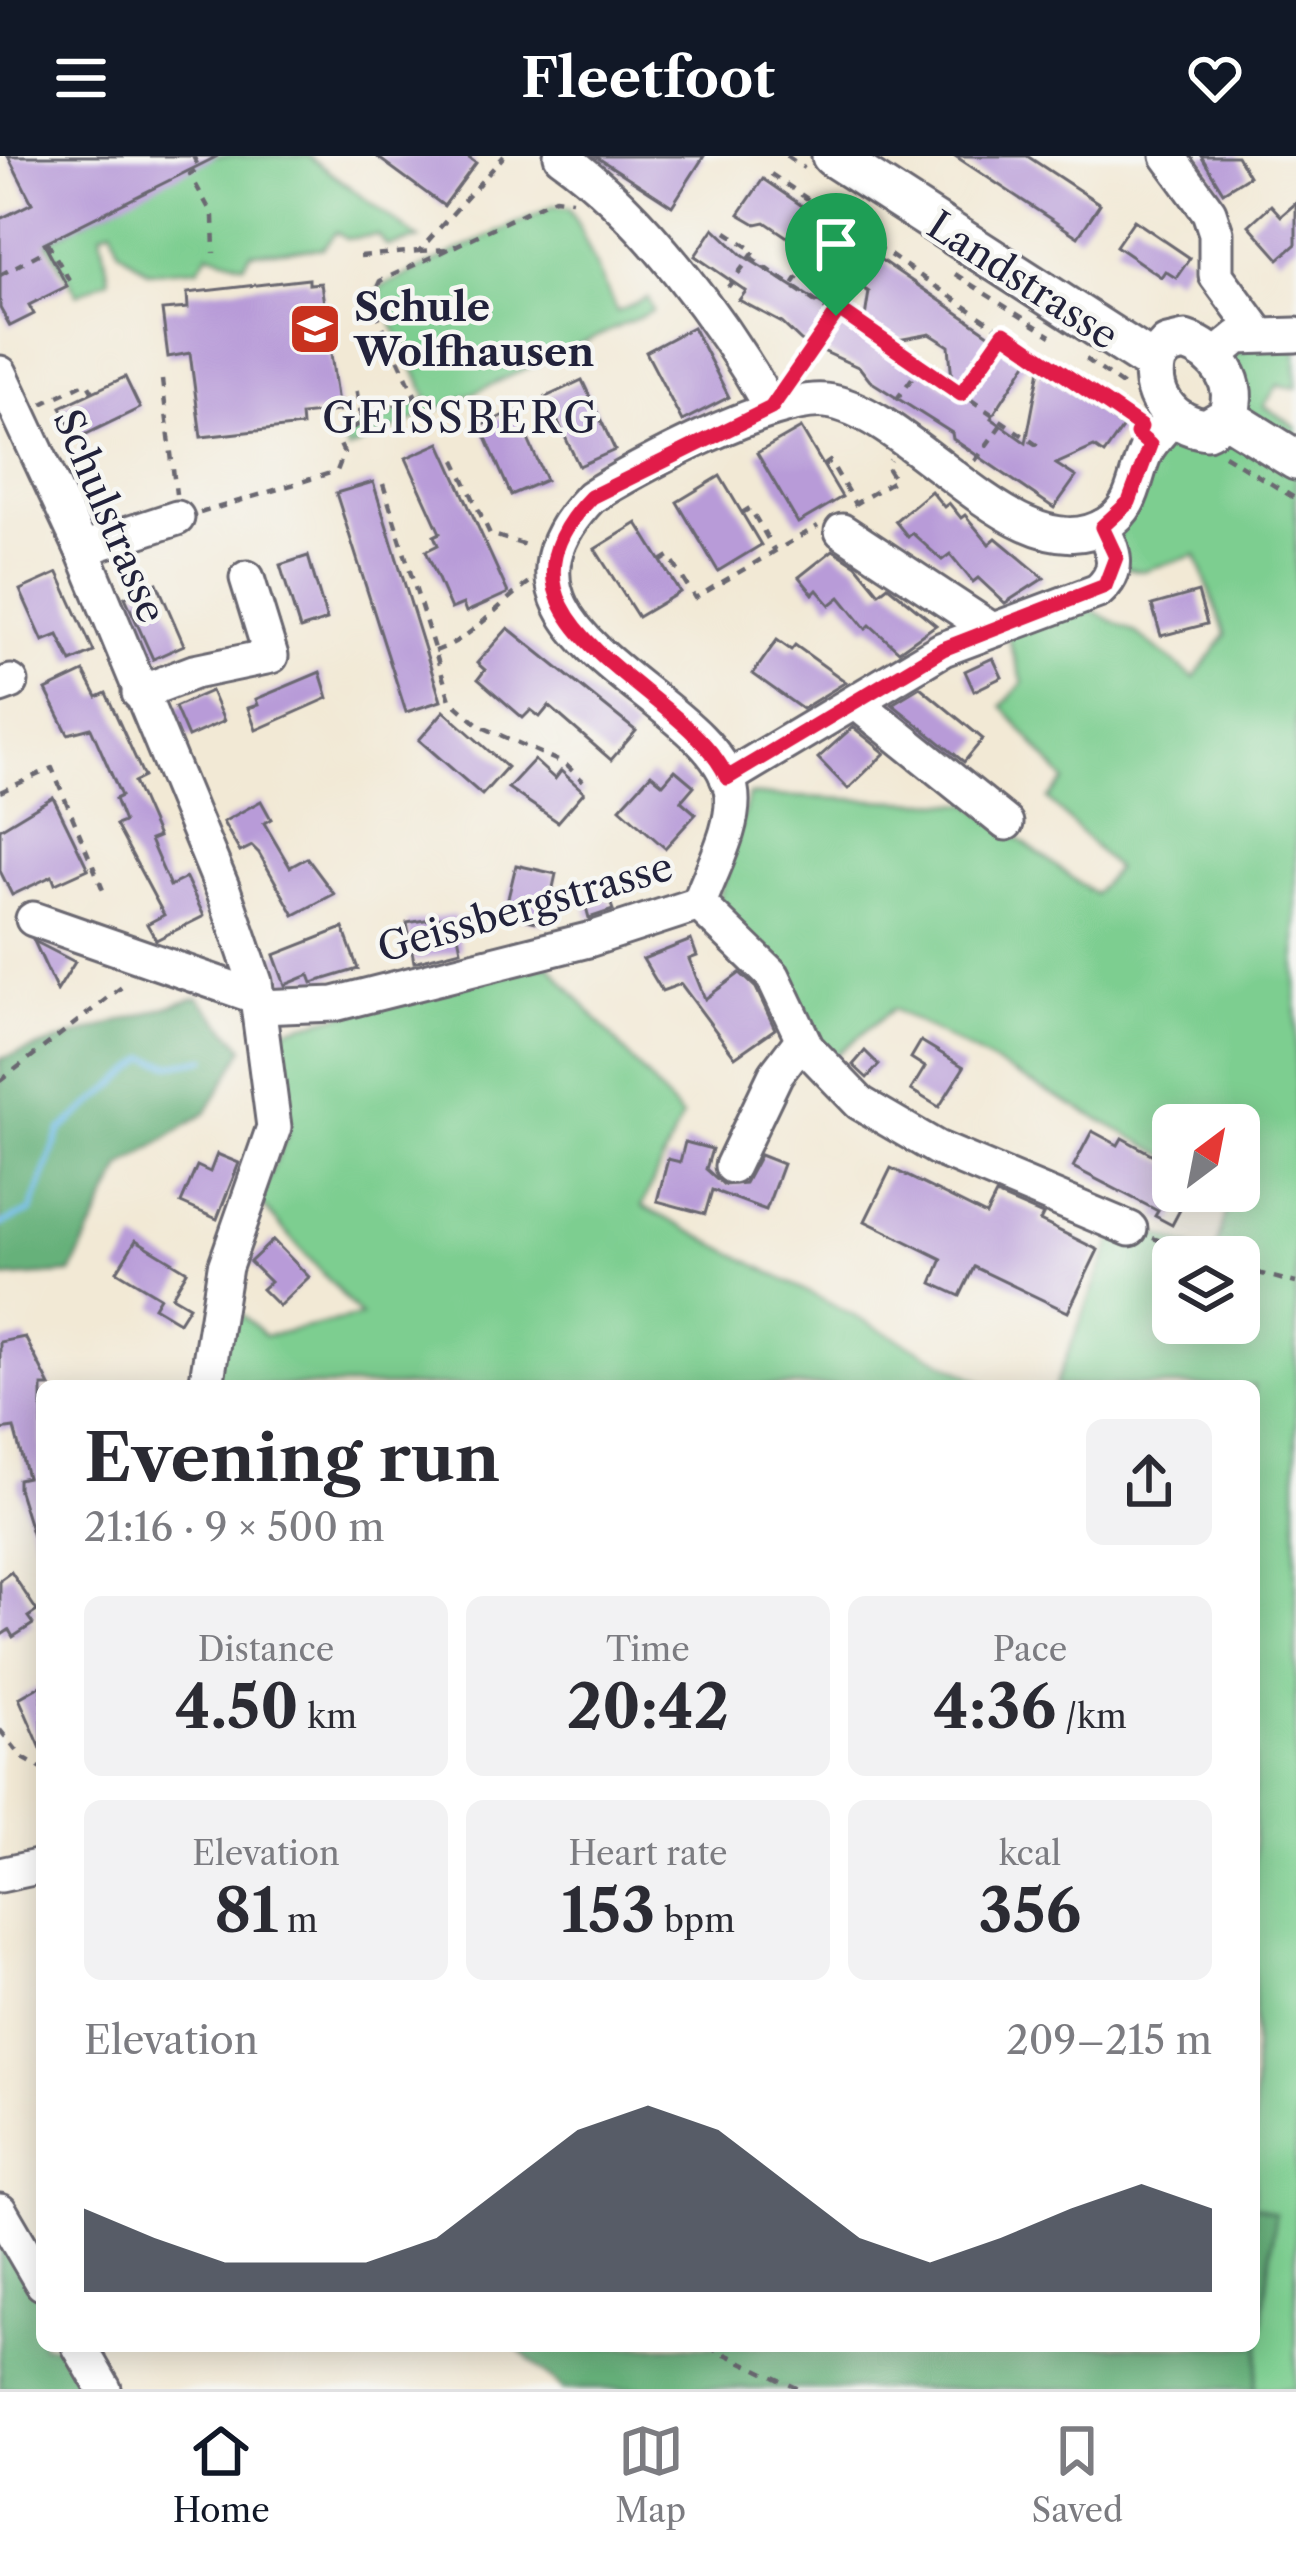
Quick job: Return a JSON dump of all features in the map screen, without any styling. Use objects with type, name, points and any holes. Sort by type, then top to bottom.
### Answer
[{"type":"main road","name":"Landstrasse","points":[[826,168],[1153,400]]},
{"type":"main road","points":[[1218,433],[1232,392],[1214,357],[1194,344],[1176,341],[1161,350],[1153,400],[1207,429],[1218,433],[1296,460]]},
{"type":"street","points":[[561,156],[615,202],[710,310],[734,341],[771,408]]},
{"type":"street","points":[[1168,156],[1209,212],[1216,233],[1216,275],[1258,334]]},
{"type":"street","points":[[1214,357],[1238,337],[1296,335]]},
{"type":"street","name":"Schulstrasse","points":[[0,373],[82,549],[229,906],[258,1002],[274,1127],[225,1268],[207,1380]]},
{"type":"street","points":[[1102,527],[1116,557],[1105,586],[989,628],[921,661],[858,704],[794,735],[727,778],[704,746],[581,638],[562,607],[556,561],[570,521],[591,497],[771,408],[824,400],[890,432],[1022,522],[1049,533],[1079,535],[1102,527],[1129,502],[1146,451],[1153,400]]},
{"type":"street","points":[[849,517],[989,628]]},
{"type":"street","points":[[82,549],[177,518]]},
{"type":"street","points":[[139,693],[194,672],[271,656],[247,578]]},
{"type":"street","points":[[858,704],[1006,823]]},
{"type":"street","name":"Geissbergstrasse","points":[[258,1002],[334,1004],[587,940],[699,904],[730,813],[727,778]]},
{"type":"street","points":[[699,904],[772,976],[802,1040],[846,1092],[902,1130],[1130,1228]]},
{"type":"street","points":[[33,919],[258,1002]]},
{"type":"street","points":[[732,1166],[776,1074],[802,1040]]},
{"type":"street","points":[[0,1875],[36,1867]]},
{"type":"street","points":[[0,2211],[36,2273]]},
{"type":"street","points":[[82,2352],[104,2389]]},
{"type":"path","points":[[193,156],[199,168],[190,174],[212,216],[214,253]]},
{"type":"path","points":[[419,251],[504,156]]},
{"type":"path","points":[[787,156],[826,168]]},
{"type":"path","points":[[771,174],[1141,427],[1153,400],[1070,346]]},
{"type":"path","points":[[162,380],[177,518],[337,471],[344,453],[336,436],[415,395],[371,301],[380,281],[555,198],[574,199]]},
{"type":"path","points":[[792,285],[838,220]]},
{"type":"path","points":[[710,310],[755,251],[726,232]]},
{"type":"path","points":[[0,275],[49,245],[71,284]]},
{"type":"path","points":[[360,256],[449,249]]},
{"type":"path","points":[[750,257],[836,316]]},
{"type":"path","points":[[938,262],[1053,337]]},
{"type":"path","points":[[771,408],[839,310],[1044,450]]},
{"type":"path","points":[[961,394],[1004,333]]},
{"type":"path","points":[[661,561],[669,556],[695,598],[775,551],[849,517],[896,480],[886,466],[890,432],[921,366]]},
{"type":"path","points":[[32,409],[87,382],[94,392]]},
{"type":"path","points":[[356,387],[362,423]]},
{"type":"path","points":[[962,480],[1003,422]]},
{"type":"path","points":[[1218,433],[1296,499]]},
{"type":"path","points":[[435,651],[455,644],[498,614],[556,561],[490,534],[455,460]]},
{"type":"path","points":[[824,466],[830,461],[849,517]]},
{"type":"path","points":[[383,484],[450,700],[480,727],[565,764],[583,781]]},
{"type":"path","points":[[742,513],[750,508],[775,551]]},
{"type":"path","points":[[0,792],[52,768],[103,890]]},
{"type":"path","points":[[0,1081],[155,961]]},
{"type":"path","points":[[1130,1228],[1152,1237]]},
{"type":"path","points":[[1260,1273],[1296,1282]]},
{"type":"path","points":[[0,1730],[23,1758],[36,1766]]},
{"type":"path","points":[[721,2352],[799,2389]]},
{"type":"green space","points":[[210,156],[308,156],[419,239],[387,246],[378,235],[346,239],[336,232],[323,248],[251,253],[244,264],[209,253],[198,268],[149,272],[119,250],[112,228],[101,233],[109,279],[77,294],[47,242]]},
{"type":"green space","points":[[555,205],[570,207],[617,312],[648,298],[653,311],[348,450],[342,437],[428,398],[379,295],[381,287]]},
{"type":"green space","points":[[1296,335],[1296,388],[1278,385],[1264,406],[1296,427],[1296,2389],[1255,2389],[1275,2214],[1260,2208],[1260,1380],[1057,1380],[1120,1221],[1161,1236],[1152,1236],[1152,1344],[1260,1344],[1260,1236],[1219,1236],[1226,1212],[1260,1212],[1260,1104],[1152,1104],[1152,1148],[893,1009],[828,1061],[717,905],[749,795],[971,804],[1094,894],[1116,869],[1048,799],[1065,781],[1002,706],[1023,683],[1003,623],[1073,601],[1136,633],[1194,678],[1226,635],[1196,555],[1142,571],[1115,566],[1113,548],[1155,438],[1218,424],[1214,357]]},
{"type":"green space","points":[[548,964],[682,1117],[642,1206],[977,1380],[207,1380],[219,1294],[265,1336],[361,1316],[258,1201],[288,1133],[281,1030]]},
{"type":"green space","points":[[198,997],[244,1048],[207,1112],[122,1167],[71,1273],[0,1278],[0,1059]]},
{"type":"green space","points":[[1260,2207],[1275,2213],[1260,2345]]},
{"type":"green space","points":[[0,2211],[36,2273],[36,2352],[82,2352],[104,2389],[0,2389]]},
{"type":"green space","points":[[522,2352],[1259,2352],[1255,2389],[563,2389]]},
{"type":"building","points":[[8,156],[218,156],[44,243],[67,286],[29,305],[34,314],[10,326],[0,308],[0,219],[32,203]]},
{"type":"building","points":[[376,156],[466,156],[476,163],[444,206]]},
{"type":"building","points":[[595,156],[704,156],[672,206]]},
{"type":"building","points":[[955,156],[1027,156],[1100,204],[1078,237]]},
{"type":"building","points":[[1201,156],[1237,156],[1249,176],[1223,192]]},
{"type":"building","points":[[763,179],[1028,361],[991,418],[1026,443],[1040,369],[1123,427],[1104,454],[1094,447],[1056,464],[1076,477],[1054,508],[953,439],[952,433],[870,381],[860,368],[801,341],[782,323],[739,300],[746,291],[695,256],[714,228],[742,255],[863,330],[869,292],[765,222],[756,224],[739,214]],"holes":[[[930,334],[949,346],[953,391],[881,343]]]},
{"type":"building","points":[[1296,203],[1296,244],[1279,259],[1249,225],[1271,205],[1281,216]]},
{"type":"building","points":[[1134,220],[1190,258],[1176,278],[1165,271],[1161,277],[1116,246]]},
{"type":"building","points":[[309,279],[309,284],[321,283],[339,411],[301,415],[302,426],[201,437],[190,353],[168,357],[162,310],[188,308],[187,293]]},
{"type":"building","points":[[693,327],[729,397],[682,421],[646,352]]},
{"type":"building","points":[[125,377],[140,408],[76,439],[61,407]]},
{"type":"building","points":[[582,380],[615,450],[579,466],[546,397]]},
{"type":"building","points":[[515,410],[546,480],[511,495],[481,426]]},
{"type":"building","points":[[801,428],[842,497],[798,523],[757,453]]},
{"type":"building","points":[[440,443],[508,593],[466,612],[463,604],[451,609],[426,551],[438,545],[434,536],[440,533],[406,458]]},
{"type":"building","points":[[720,476],[761,545],[718,571],[677,502]]},
{"type":"building","points":[[373,482],[441,701],[406,712],[336,493]]},
{"type":"building","points":[[931,491],[944,507],[949,503],[961,518],[965,515],[989,544],[996,538],[1044,578],[1005,603],[978,578],[973,582],[950,554],[942,560],[912,533],[908,537],[895,521]]},
{"type":"building","points":[[637,523],[680,592],[638,617],[595,549]]},
{"type":"building","points":[[833,550],[856,565],[879,593],[888,586],[936,625],[899,651],[870,625],[866,629],[840,597],[830,605],[817,590],[813,594],[799,577]]},
{"type":"building","points":[[308,556],[327,620],[300,629],[280,565]]},
{"type":"building","points":[[58,573],[94,652],[71,662],[58,635],[43,641],[20,590]]},
{"type":"building","points":[[157,583],[184,645],[153,659],[125,597]]},
{"type":"building","points":[[1198,592],[1207,624],[1161,636],[1152,605]]},
{"type":"building","points":[[508,628],[636,731],[611,760],[549,706],[540,717],[531,710],[523,718],[478,679],[485,670],[477,663]]},
{"type":"building","points":[[777,640],[791,650],[795,645],[846,682],[802,709],[753,674]]},
{"type":"building","points":[[993,658],[1002,677],[974,691],[965,671]]},
{"type":"building","points":[[84,672],[97,697],[106,693],[144,777],[134,782],[158,837],[150,840],[170,886],[186,878],[204,916],[156,940],[147,924],[164,915],[116,825],[124,822],[115,799],[121,796],[91,728],[68,734],[46,690]]},
{"type":"building","points":[[320,672],[328,698],[256,730],[248,708],[258,705],[256,699]]},
{"type":"building","points":[[920,687],[983,739],[964,762],[892,704]]},
{"type":"building","points":[[211,691],[224,721],[188,737],[175,707]]},
{"type":"building","points":[[444,711],[507,767],[482,795],[419,740]]},
{"type":"building","points":[[853,727],[885,753],[848,789],[818,758]]},
{"type":"building","points":[[534,760],[555,779],[561,771],[584,792],[558,822],[508,788]]},
{"type":"building","points":[[675,770],[694,786],[681,801],[696,814],[665,848],[620,808],[651,774],[663,784]]},
{"type":"building","points":[[53,797],[88,869],[55,884],[52,876],[12,895],[0,871],[0,829]]},
{"type":"building","points":[[261,801],[271,819],[264,823],[290,867],[307,858],[334,894],[294,915],[259,853],[252,846],[240,852],[223,822]]},
{"type":"building","points":[[516,865],[556,874],[545,924],[504,915]]},
{"type":"building","points":[[609,899],[613,910],[589,918],[586,907]]},
{"type":"building","points":[[454,915],[461,950],[414,962],[407,923]]},
{"type":"building","points":[[343,928],[358,969],[312,983],[309,975],[285,985],[274,955]]},
{"type":"building","points":[[691,940],[697,956],[689,959],[705,999],[740,973],[756,988],[775,1029],[735,1057],[681,984],[662,991],[643,959]]},
{"type":"building","points":[[34,941],[75,962],[57,991]]},
{"type":"building","points":[[921,1041],[964,1067],[939,1107],[911,1090],[925,1067],[911,1058]]},
{"type":"building","points":[[865,1051],[879,1065],[867,1078],[853,1065]]},
{"type":"building","points":[[1092,1131],[1118,1145],[1122,1138],[1152,1154],[1152,1208],[1073,1167]]},
{"type":"building","points":[[685,1142],[712,1149],[706,1169],[724,1185],[745,1183],[760,1155],[783,1164],[766,1210],[712,1190],[705,1214],[657,1201],[668,1159],[680,1162]]},
{"type":"building","points":[[217,1154],[239,1163],[217,1219],[181,1203],[197,1166],[210,1172]]},
{"type":"building","points":[[891,1168],[986,1215],[996,1195],[1043,1215],[1040,1221],[1098,1250],[1068,1312],[974,1267],[960,1296],[932,1283],[942,1259],[865,1221]]},
{"type":"building","points":[[1157,1212],[1179,1212],[1172,1225],[1155,1216]]},
{"type":"building","points":[[136,1240],[187,1271],[172,1296],[189,1306],[179,1322],[154,1307],[160,1297],[117,1271]]},
{"type":"building","points":[[273,1240],[309,1277],[279,1306],[262,1289],[270,1282],[250,1262]]},
{"type":"building","points":[[25,1337],[47,1380],[36,1380],[36,1546],[18,1488],[18,1479],[27,1477],[14,1428],[0,1430],[0,1342]]},
{"type":"building","points":[[11,1572],[36,1610],[28,1617],[33,1624],[13,1637],[9,1630],[0,1636],[0,1580]]},
{"type":"building","points":[[36,1688],[36,1737],[19,1698]]},
{"type":"waterway","points":[[0,1225],[31,1211],[60,1131],[147,1058],[171,1065],[206,1059]]},
{"type":"place","name":"Schule Wolfhausen","points":[[315,329]]},
{"type":"district","name":"GEISSBERG","points":[[461,418]]},
{"type":"route","points":[[839,310],[961,394],[1004,333],[1141,427],[1137,434],[1150,445],[1129,502],[1102,527],[1116,557],[1105,586],[943,649],[844,713],[794,735],[727,778],[704,746],[581,638],[562,607],[557,554],[570,521],[591,497],[771,408],[836,316],[839,310]]}]
